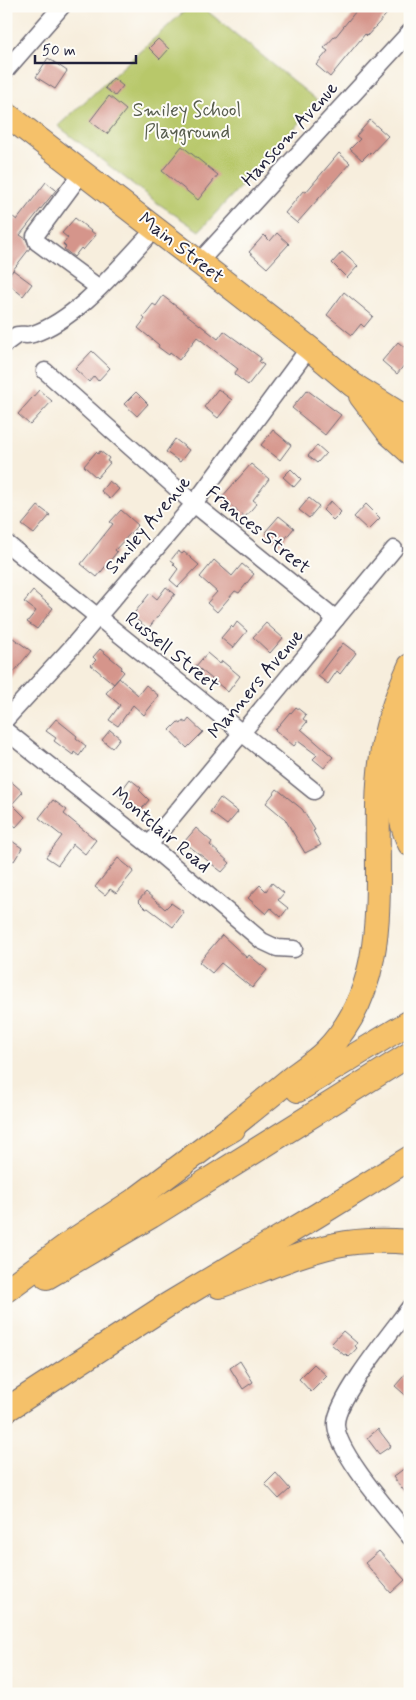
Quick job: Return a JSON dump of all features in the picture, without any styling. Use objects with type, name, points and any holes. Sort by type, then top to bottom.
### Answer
[{"type":"highway","name":"Main Street","points":[[6,114],[309,348],[400,428],[410,452]]},
{"type":"highway","points":[[400,428],[410,462]]},
{"type":"highway","points":[[6,1290],[77,1238],[135,1200],[219,1137],[326,1051],[343,1028],[361,997],[371,963],[377,927],[381,758],[392,710],[410,666]]},
{"type":"highway","points":[[410,721],[400,764],[398,799],[405,834],[410,844]]},
{"type":"highway","points":[[219,1137],[410,1022]]},
{"type":"highway","points":[[6,1300],[151,1216],[410,1054]]},
{"type":"highway","points":[[6,1410],[166,1306],[410,1158]]},
{"type":"highway","points":[[166,1306],[291,1258],[337,1245],[378,1240],[410,1242]]},
{"type":"street","points":[[6,70],[62,6]]},
{"type":"street","name":"Hanscom Avenue","points":[[199,262],[407,40]]},
{"type":"street","points":[[83,172],[35,236],[37,242],[99,288]]},
{"type":"street","points":[[6,343],[17,335],[30,335],[61,321],[99,288],[156,228]]},
{"type":"street","name":"Smiley Avenue","points":[[6,718],[97,618],[194,504],[309,348]]},
{"type":"street","name":"Frances Street","points":[[45,371],[194,504],[336,620]]},
{"type":"street","name":"Russell Street","points":[[6,543],[314,791]]},
{"type":"street","name":"Manners Avenue","points":[[149,845],[394,549]]},
{"type":"street","name":"Montclair Road","points":[[6,731],[149,845],[262,941],[277,948],[294,949]]},
{"type":"street","points":[[410,1307],[346,1395],[338,1413],[336,1430],[352,1462],[410,1537]]},
{"type":"green space","name":"Smiley School Playground","points":[[190,6],[201,6],[319,102],[199,231],[156,202],[58,126]]},
{"type":"building","points":[[360,6],[394,6],[367,36],[365,34],[330,77],[316,65],[328,51],[324,48]]},
{"type":"building","points":[[158,39],[169,49],[160,59],[149,48]]},
{"type":"building","points":[[48,58],[67,71],[55,89],[36,77]]},
{"type":"building","points":[[113,78],[123,86],[115,96],[105,88]]},
{"type":"building","points":[[109,96],[126,110],[107,134],[90,121]]},
{"type":"building","points":[[370,120],[388,136],[371,154],[370,152],[362,160],[350,149],[360,139],[356,136]]},
{"type":"building","points":[[182,146],[218,175],[198,200],[162,171]]},
{"type":"building","points":[[339,153],[350,163],[297,223],[285,213],[303,191],[306,192]]},
{"type":"building","points":[[46,182],[56,190],[20,235],[26,239],[30,248],[6,279],[6,234],[10,229],[6,226],[13,217],[17,220]]},
{"type":"building","points":[[75,218],[96,235],[74,257],[64,249],[66,247],[63,244],[68,238],[62,233]]},
{"type":"building","points":[[277,233],[289,244],[267,268],[249,252],[264,235],[270,241]]},
{"type":"building","points":[[342,252],[358,266],[347,278],[332,263]]},
{"type":"building","points":[[13,270],[32,284],[23,296],[6,282],[6,279]]},
{"type":"building","points":[[344,292],[373,316],[364,327],[361,324],[352,335],[327,315]]},
{"type":"building","points":[[163,296],[218,339],[224,331],[261,358],[259,362],[264,365],[248,385],[234,374],[238,369],[197,337],[179,360],[158,347],[159,345],[138,328],[145,319],[143,317],[153,304],[156,306]]},
{"type":"building","points":[[398,342],[410,352],[410,358],[397,374],[382,361]]},
{"type":"building","points":[[92,351],[110,368],[98,381],[94,376],[89,382],[75,369]]},
{"type":"building","points":[[218,389],[232,400],[218,418],[204,407]]},
{"type":"building","points":[[39,390],[52,401],[30,425],[18,414]]},
{"type":"building","points":[[307,390],[341,415],[325,435],[292,408]]},
{"type":"building","points":[[136,392],[148,404],[137,416],[124,404]]},
{"type":"building","points":[[273,430],[291,445],[280,460],[261,445]]},
{"type":"building","points":[[175,439],[189,450],[180,462],[166,452]]},
{"type":"building","points":[[317,445],[326,453],[317,463],[308,456]]},
{"type":"building","points":[[100,451],[109,458],[107,461],[110,463],[97,478],[84,466],[96,452],[98,454]]},
{"type":"building","points":[[251,464],[269,479],[253,500],[257,503],[245,517],[221,498]]},
{"type":"building","points":[[291,469],[301,479],[294,487],[283,477]]},
{"type":"building","points":[[109,481],[119,489],[110,499],[101,491]]},
{"type":"building","points":[[309,498],[319,506],[309,518],[299,510]]},
{"type":"building","points":[[331,501],[341,512],[333,520],[323,510]]},
{"type":"building","points":[[366,504],[380,518],[368,530],[354,517]]},
{"type":"building","points":[[38,506],[50,515],[34,534],[22,525]]},
{"type":"building","points":[[121,510],[138,525],[115,550],[117,552],[97,577],[81,564],[113,524],[110,522]]},
{"type":"building","points":[[279,516],[294,528],[280,545],[265,532]]},
{"type":"building","points":[[178,551],[182,554],[184,552],[199,565],[178,587],[170,580],[178,569],[171,560]]},
{"type":"building","points":[[214,560],[232,576],[242,564],[254,574],[239,593],[235,591],[217,612],[207,603],[217,592],[200,577]]},
{"type":"building","points":[[166,587],[175,594],[148,629],[132,616],[150,593],[157,599]]},
{"type":"building","points":[[33,591],[53,608],[37,629],[27,622],[36,611],[24,602]]},
{"type":"building","points":[[237,622],[247,631],[233,648],[221,638]]},
{"type":"building","points":[[266,623],[283,638],[270,653],[253,637]]},
{"type":"building","points":[[13,638],[31,651],[6,682],[6,648]]},
{"type":"building","points":[[343,643],[356,653],[340,674],[337,671],[328,684],[318,676]]},
{"type":"building","points":[[100,649],[122,667],[121,669],[124,672],[114,684],[91,665],[96,660],[93,657]]},
{"type":"building","points":[[207,653],[220,664],[222,661],[240,676],[228,692],[196,666]]},
{"type":"building","points":[[119,678],[138,695],[146,685],[159,696],[144,715],[133,705],[118,726],[109,720],[120,705],[106,693]]},
{"type":"building","points":[[296,707],[306,715],[303,719],[307,722],[301,729],[333,757],[324,768],[313,759],[317,755],[298,741],[294,746],[275,730]]},
{"type":"building","points":[[56,719],[86,746],[79,756],[74,752],[73,755],[54,741],[56,738],[46,731]]},
{"type":"building","points":[[189,719],[203,732],[187,748],[170,730],[178,722],[181,724],[183,721],[186,723]]},
{"type":"building","points":[[110,730],[120,738],[112,748],[102,740]]},
{"type":"building","points":[[6,777],[23,792],[12,804],[25,817],[16,827],[6,819]]},
{"type":"building","points":[[130,779],[141,788],[139,790],[149,800],[140,811],[118,795]]},
{"type":"building","points":[[277,789],[302,809],[315,830],[313,831],[321,845],[305,853],[285,819],[266,803]]},
{"type":"building","points":[[220,798],[238,812],[227,825],[210,812]]},
{"type":"building","points":[[53,800],[67,810],[64,814],[96,840],[85,854],[73,844],[58,865],[46,857],[62,836],[39,818]]},
{"type":"building","points":[[196,828],[212,842],[210,845],[230,863],[222,872],[184,842]]},
{"type":"building","points":[[12,841],[22,848],[14,861],[6,856],[6,850]]},
{"type":"building","points":[[118,858],[134,871],[116,893],[110,889],[105,895],[95,887]]},
{"type":"building","points":[[272,883],[284,893],[278,900],[288,908],[281,917],[271,908],[266,914],[248,898],[260,885],[266,891]]},
{"type":"building","points":[[146,892],[165,909],[171,903],[184,912],[173,927],[148,908],[146,909],[138,901]]},
{"type":"building","points":[[222,935],[247,958],[249,955],[267,970],[252,988],[221,963],[212,973],[199,962]]},
{"type":"building","points":[[343,1331],[357,1343],[355,1346],[357,1348],[349,1357],[331,1344]]},
{"type":"building","points":[[240,1361],[253,1382],[243,1389],[230,1368]]},
{"type":"building","points":[[314,1364],[327,1376],[311,1392],[299,1379]]},
{"type":"building","points":[[410,1369],[410,1399],[395,1386]]},
{"type":"building","points":[[378,1429],[391,1446],[379,1454],[367,1438]]},
{"type":"building","points":[[410,1464],[410,1498],[393,1477]]},
{"type":"building","points":[[276,1473],[290,1489],[279,1499],[265,1484]]},
{"type":"building","points":[[379,1551],[405,1580],[391,1593],[365,1563]]}]
